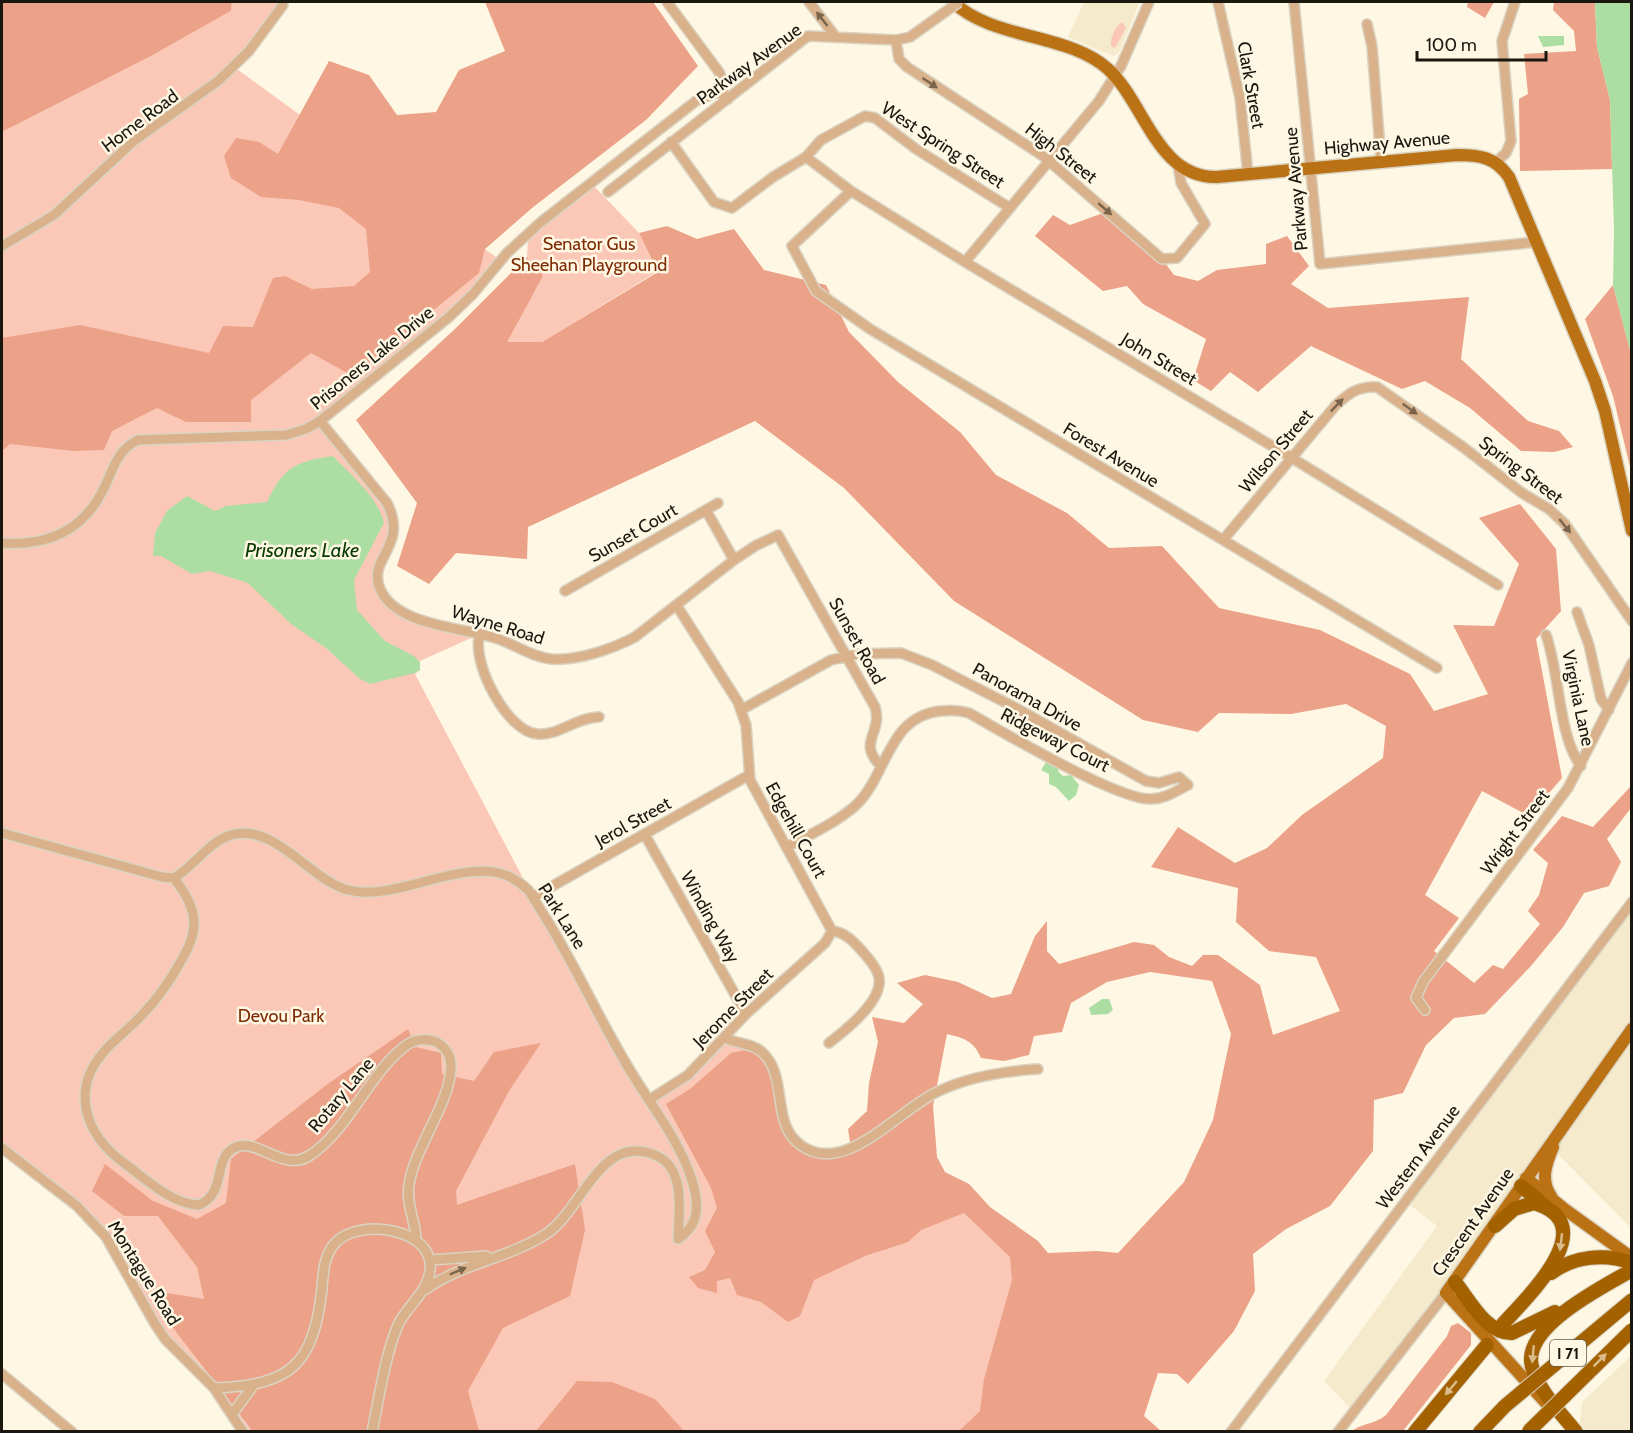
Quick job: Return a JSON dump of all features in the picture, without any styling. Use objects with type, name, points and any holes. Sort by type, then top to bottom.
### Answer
[{"type":"highway","points":[[1503,1324],[1557,1259],[1562,1247],[1562,1229],[1552,1206],[1523,1182]]},
{"type":"highway","points":[[1495,1226],[1514,1209],[1524,1205],[1534,1203],[1552,1206]]},
{"type":"highway","points":[[1539,1282],[1566,1264],[1587,1258],[1622,1260],[1632,1263]]},
{"type":"highway","points":[[1575,1431],[1542,1388],[1532,1366],[1533,1345],[1545,1328],[1632,1270]]},
{"type":"highway","points":[[1450,1287],[1487,1322],[1505,1333],[1523,1328],[1602,1288]]},
{"type":"highway","name":"I 71","points":[[1480,1431],[1505,1406],[1632,1300]]},
{"type":"highway","name":"I 71","points":[[1528,1431],[1632,1330]]},
{"type":"highway","points":[[1415,1431],[1487,1345]]},
{"type":"main road","name":"Highway Avenue","points":[[953,2],[979,19],[1090,58],[1115,77],[1165,151],[1178,165],[1203,177],[1476,155],[1496,162]]},
{"type":"main road","points":[[1496,162],[1509,177],[1605,411],[1632,531]]},
{"type":"main road","name":"Crescent Avenue","points":[[1450,1287],[1495,1226],[1562,1125],[1632,1029]]},
{"type":"main road","points":[[1618,1047],[1632,1040]]},
{"type":"main road","points":[[1562,1125],[1545,1173],[1547,1192],[1552,1206],[1632,1258]]},
{"type":"main road","points":[[1450,1287],[1575,1431]]},
{"type":"street","points":[[667,2],[719,72],[726,96]]},
{"type":"street","points":[[809,2],[835,36]]},
{"type":"street","name":"Parkway Avenue","points":[[608,192],[726,96],[808,36],[896,40],[910,37],[959,2]]},
{"type":"street","points":[[965,262],[1099,101],[1115,77],[1149,2]]},
{"type":"street","name":"Clark Street","points":[[1218,2],[1240,98],[1248,174]]},
{"type":"street","name":"Parkway Avenue","points":[[1294,2],[1320,264],[1537,242]]},
{"type":"street","points":[[1496,162],[1506,153],[1511,141],[1502,41],[1515,2]]},
{"type":"street","name":"Home Road","points":[[2,246],[54,215],[135,140],[219,81],[249,51],[283,5]]},
{"type":"street","points":[[1367,24],[1372,46],[1381,161]]},
{"type":"street","name":"High Street","points":[[896,40],[899,59],[907,67],[1049,161],[1162,259],[1177,258],[1205,225],[1181,183],[1178,165]]},
{"type":"street","name":"Prisoners Lake Drive","points":[[2,543],[33,544],[49,540],[73,526],[92,508],[121,452],[138,440],[286,435],[320,422],[449,316],[473,294],[507,253],[541,222],[696,101],[708,94],[726,96]]},
{"type":"street","name":"West Spring Street","points":[[671,142],[714,202],[726,208],[741,204],[773,177],[806,157],[821,140],[866,116],[875,118],[916,148],[1010,208]]},
{"type":"street","name":"John Street","points":[[806,157],[851,191],[965,262],[1292,458],[1498,585]]},
{"type":"street","name":"Forest Avenue","points":[[851,191],[792,246],[816,291],[832,305],[1437,668]]},
{"type":"street","name":"Spring Street","points":[[1358,388],[1377,387],[1386,391],[1521,493],[1549,509],[1565,524],[1632,621]]},
{"type":"street","name":"Wilson Street","points":[[1223,540],[1336,405],[1358,388]]},
{"type":"street","name":"Wayne Road","points":[[320,422],[387,503],[394,517],[394,537],[383,558],[378,578],[382,593],[390,603],[399,610],[424,621],[480,634],[531,654],[550,658],[572,657],[624,643],[677,606],[734,560],[778,535]]},
{"type":"street","name":"Sunset Court","points":[[565,591],[718,503]]},
{"type":"street","points":[[706,510],[734,560]]},
{"type":"street","name":"Sunset Road","points":[[778,535],[875,707],[877,722],[869,745],[870,753],[880,765]]},
{"type":"street","name":"Edgehill Court","points":[[677,606],[741,710],[746,725],[748,775],[832,931]]},
{"type":"street","points":[[1577,612],[1589,645],[1601,699],[1609,710]]},
{"type":"street","points":[[480,634],[477,651],[479,662],[508,715],[523,729],[531,733],[546,734],[586,717],[599,717]]},
{"type":"street","name":"Virginia Lane","points":[[1546,635],[1556,666],[1560,699],[1572,752],[1581,766]]},
{"type":"street","name":"Panorama Drive","points":[[741,710],[818,667],[846,656],[880,652],[906,654],[1006,703],[1146,781],[1159,783],[1179,777],[1188,784],[1162,798]]},
{"type":"street","name":"Wright Street","points":[[1425,1010],[1416,998],[1423,981],[1554,808],[1581,766],[1632,663]]},
{"type":"street","name":"Ridgeway Court","points":[[880,765],[903,729],[916,718],[934,712],[952,710],[969,713],[1101,783],[1142,798],[1162,798]]},
{"type":"street","points":[[787,847],[854,808],[874,780],[880,765]]},
{"type":"street","name":"Jerol Street","points":[[532,897],[748,775]]},
{"type":"street","points":[[2,833],[162,877],[174,878]]},
{"type":"street","name":"Park Lane","points":[[174,878],[219,841],[229,836],[251,835],[279,846],[328,882],[349,891],[382,890],[454,875],[489,872],[511,877],[527,889],[581,979],[624,1061],[682,1158],[695,1193],[697,1217],[689,1231],[678,1239],[679,1191],[674,1172],[661,1158],[644,1151],[630,1152],[610,1160],[596,1172],[565,1217],[551,1230],[513,1250],[494,1256]]},
{"type":"street","name":"Winding Way","points":[[645,835],[746,1014]]},
{"type":"street","name":"Rotary Lane","points":[[174,878],[191,905],[194,921],[193,935],[176,971],[154,1002],[112,1043],[90,1071],[84,1101],[92,1131],[112,1154],[153,1184],[175,1198],[199,1205],[206,1202],[214,1193],[226,1155],[232,1149],[248,1146],[288,1161],[300,1160],[310,1155],[340,1125],[397,1054],[414,1041],[432,1040],[447,1051],[451,1065],[447,1084],[409,1183],[410,1215],[416,1238]]},
{"type":"street","name":"Western Avenue","points":[[1231,1431],[1632,902]]},
{"type":"street","points":[[829,1042],[854,1022],[871,1003],[880,986],[878,973],[871,960],[846,935],[832,931]]},
{"type":"street","name":"Jerome Street","points":[[649,1100],[688,1075],[746,1014],[825,943],[832,931]]},
{"type":"street","points":[[725,1038],[762,1052],[774,1068],[784,1122],[790,1134],[801,1146],[824,1155],[851,1149],[917,1102],[939,1090],[985,1077],[1038,1069]]},
{"type":"street","name":"Montague Road","points":[[2,1148],[77,1206],[106,1237],[154,1324],[165,1339],[214,1388],[243,1431]]},
{"type":"street","points":[[214,1388],[252,1387],[279,1377],[296,1365],[304,1353],[318,1320],[328,1253],[341,1238],[352,1231],[367,1228],[416,1238],[426,1246],[431,1260],[429,1278],[424,1290]]},
{"type":"street","points":[[431,1260],[494,1256]]},
{"type":"street","points":[[372,1431],[394,1336],[405,1313],[424,1290],[440,1279],[494,1256]]},
{"type":"street","name":"Crescent Avenue","points":[[1338,1431],[1450,1287]]},
{"type":"street","points":[[2,1374],[72,1431]]},
{"type":"street","points":[[233,1413],[252,1387]]},
{"type":"shaded area","points":[[2,2],[232,2],[231,11],[151,56],[2,132]]},
{"type":"shaded area","points":[[485,2],[653,2],[698,66],[646,120],[532,208],[485,249],[479,273],[353,376],[311,353],[251,400],[251,422],[186,422],[157,408],[112,431],[104,450],[74,451],[10,444],[2,451],[2,338],[80,325],[209,353],[223,326],[253,327],[273,278],[285,276],[312,289],[354,286],[370,272],[366,229],[339,208],[299,200],[261,197],[231,178],[224,156],[236,138],[259,142],[278,154],[329,61],[369,75],[397,115],[436,112],[459,70],[505,51]]},
{"type":"shaded area","points":[[1084,2],[1140,2],[1119,53],[1113,56],[1068,37]]},
{"type":"shaded area","points":[[1468,2],[1494,2],[1485,18],[1467,7]]},
{"type":"shaded area","points":[[1554,2],[1595,2],[1597,47],[1610,100],[1612,169],[1520,171],[1519,99],[1528,94],[1524,54],[1576,51],[1574,31],[1553,10]]},
{"type":"shaded area","points":[[1106,212],[1162,259],[1174,275],[1198,281],[1217,270],[1266,264],[1266,244],[1287,236],[1309,266],[1291,284],[1328,308],[1469,297],[1461,359],[1528,421],[1559,431],[1573,447],[1554,452],[1521,451],[1470,408],[1425,381],[1402,389],[1311,346],[1258,392],[1230,372],[1211,391],[1193,380],[1206,339],[1143,304],[1127,286],[1103,291],[1035,236],[1053,215],[1070,225]]},
{"type":"shaded area","points":[[667,226],[697,239],[734,229],[764,270],[826,285],[849,332],[898,382],[960,432],[996,475],[1067,513],[1109,548],[1162,546],[1219,608],[1320,630],[1410,674],[1434,711],[1488,694],[1453,625],[1494,626],[1519,564],[1479,518],[1520,504],[1556,549],[1561,611],[1536,639],[1562,778],[1529,816],[1482,791],[1425,895],[1459,918],[1434,951],[1474,983],[1493,965],[1503,969],[1540,924],[1528,911],[1539,895],[1548,863],[1533,850],[1562,816],[1593,827],[1631,786],[1631,808],[1607,839],[1621,862],[1609,886],[1584,893],[1563,927],[1531,966],[1485,1014],[1454,1018],[1426,1045],[1403,1093],[1374,1100],[1373,1151],[1330,1206],[1286,1229],[1253,1254],[1255,1291],[1234,1331],[1188,1384],[1177,1374],[1158,1373],[1144,1416],[1161,1431],[959,1431],[980,1411],[984,1379],[1012,1280],[1010,1257],[964,1213],[921,1230],[908,1242],[865,1256],[814,1280],[800,1316],[788,1322],[761,1302],[737,1295],[730,1278],[717,1281],[717,1293],[698,1288],[689,1277],[705,1270],[715,1252],[705,1231],[717,1208],[711,1188],[666,1104],[690,1089],[731,1053],[756,1048],[772,1064],[784,1122],[812,1152],[851,1149],[848,1129],[867,1111],[869,1083],[878,1042],[872,1017],[904,1023],[923,1004],[897,983],[925,975],[958,982],[992,998],[1011,994],[1035,936],[1047,921],[1047,951],[1059,964],[1134,942],[1154,945],[1169,957],[1192,966],[1203,955],[1218,955],[1260,985],[1273,1035],[1340,1011],[1316,957],[1269,951],[1236,922],[1238,888],[1151,867],[1178,827],[1235,863],[1267,848],[1302,815],[1383,758],[1386,726],[1346,704],[1291,714],[1219,713],[1198,732],[1143,720],[954,601],[844,488],[755,421],[528,527],[527,559],[456,553],[429,584],[397,566],[417,503],[356,420],[456,328],[527,257],[543,276],[507,342],[542,342],[658,272],[639,233]],"holes":[[[1150,972],[1212,981],[1231,1034],[1213,1120],[1184,1182],[1118,1253],[1097,1251],[1048,1253],[1038,1241],[990,1207],[969,1184],[945,1172],[937,1157],[933,1106],[947,1034],[968,1041],[981,1058],[1004,1061],[1029,1055],[1034,1036],[1062,1032],[1071,1003],[1107,982]]]},
{"type":"shaded area","points":[[1613,285],[1631,354],[1631,471],[1613,396],[1585,319]]},
{"type":"shaded area","points":[[1631,902],[1631,1228],[1552,1148],[1477,1252],[1353,1411],[1324,1381],[1437,1226],[1405,1201]]},
{"type":"shaded area","points":[[408,1029],[416,1047],[441,1053],[442,1074],[474,1081],[494,1052],[541,1043],[509,1091],[456,1191],[457,1205],[575,1164],[585,1230],[570,1296],[503,1328],[468,1391],[479,1431],[250,1431],[251,1429],[160,1311],[155,1291],[204,1299],[197,1267],[158,1216],[124,1216],[92,1191],[105,1164],[153,1201],[197,1219],[226,1203],[231,1159],[329,1083]]},
{"type":"shaded area","points":[[1458,1323],[1471,1333],[1471,1345],[1403,1431],[1352,1431],[1386,1415],[1447,1336],[1451,1326]]},
{"type":"shaded area","points":[[1631,1356],[1631,1431],[1579,1432],[1582,1402]]},
{"type":"shaded area","points":[[577,1381],[612,1382],[655,1399],[684,1431],[536,1431]]},
{"type":"green space","name":"Devou Park","points":[[232,2],[277,2],[283,5],[234,67],[500,260],[473,294],[320,422],[394,517],[378,578],[399,610],[480,634],[420,661],[420,670],[415,674],[533,897],[649,1100],[676,1083],[725,1038],[750,1045],[781,1103],[796,1141],[829,1155],[878,1131],[1139,1379],[1119,1431],[243,1431],[233,1413],[165,1339],[106,1237],[2,1148],[2,132],[151,56],[231,11]]},
{"type":"green space","points":[[1122,22],[1126,28],[1115,48],[1111,46],[1112,36]]},
{"type":"green space","name":"Senator Gus Sheehan Playground","points":[[593,185],[639,233],[658,271],[542,342],[506,342],[543,276],[527,257],[528,239]]},
{"type":"water","points":[[1595,2],[1631,2],[1631,354],[1613,285],[1614,230],[1610,100],[1597,47]]},
{"type":"water","points":[[1538,36],[1564,36],[1564,45],[1543,47]]},
{"type":"water","name":"Prisoners Lake","points":[[333,456],[370,495],[384,523],[354,580],[357,610],[385,641],[414,656],[420,662],[420,670],[415,673],[370,684],[360,679],[326,648],[291,624],[248,583],[210,571],[192,574],[161,556],[153,556],[155,533],[167,511],[187,496],[215,511],[226,506],[267,502],[279,481],[292,468],[310,460]]},
{"type":"water","points":[[1047,761],[1059,765],[1058,771],[1063,776],[1071,775],[1079,785],[1076,795],[1069,801],[1056,787],[1049,784],[1049,774],[1041,770]]},
{"type":"water","points":[[1102,999],[1109,999],[1113,1010],[1108,1014],[1091,1015],[1089,1008]]}]
